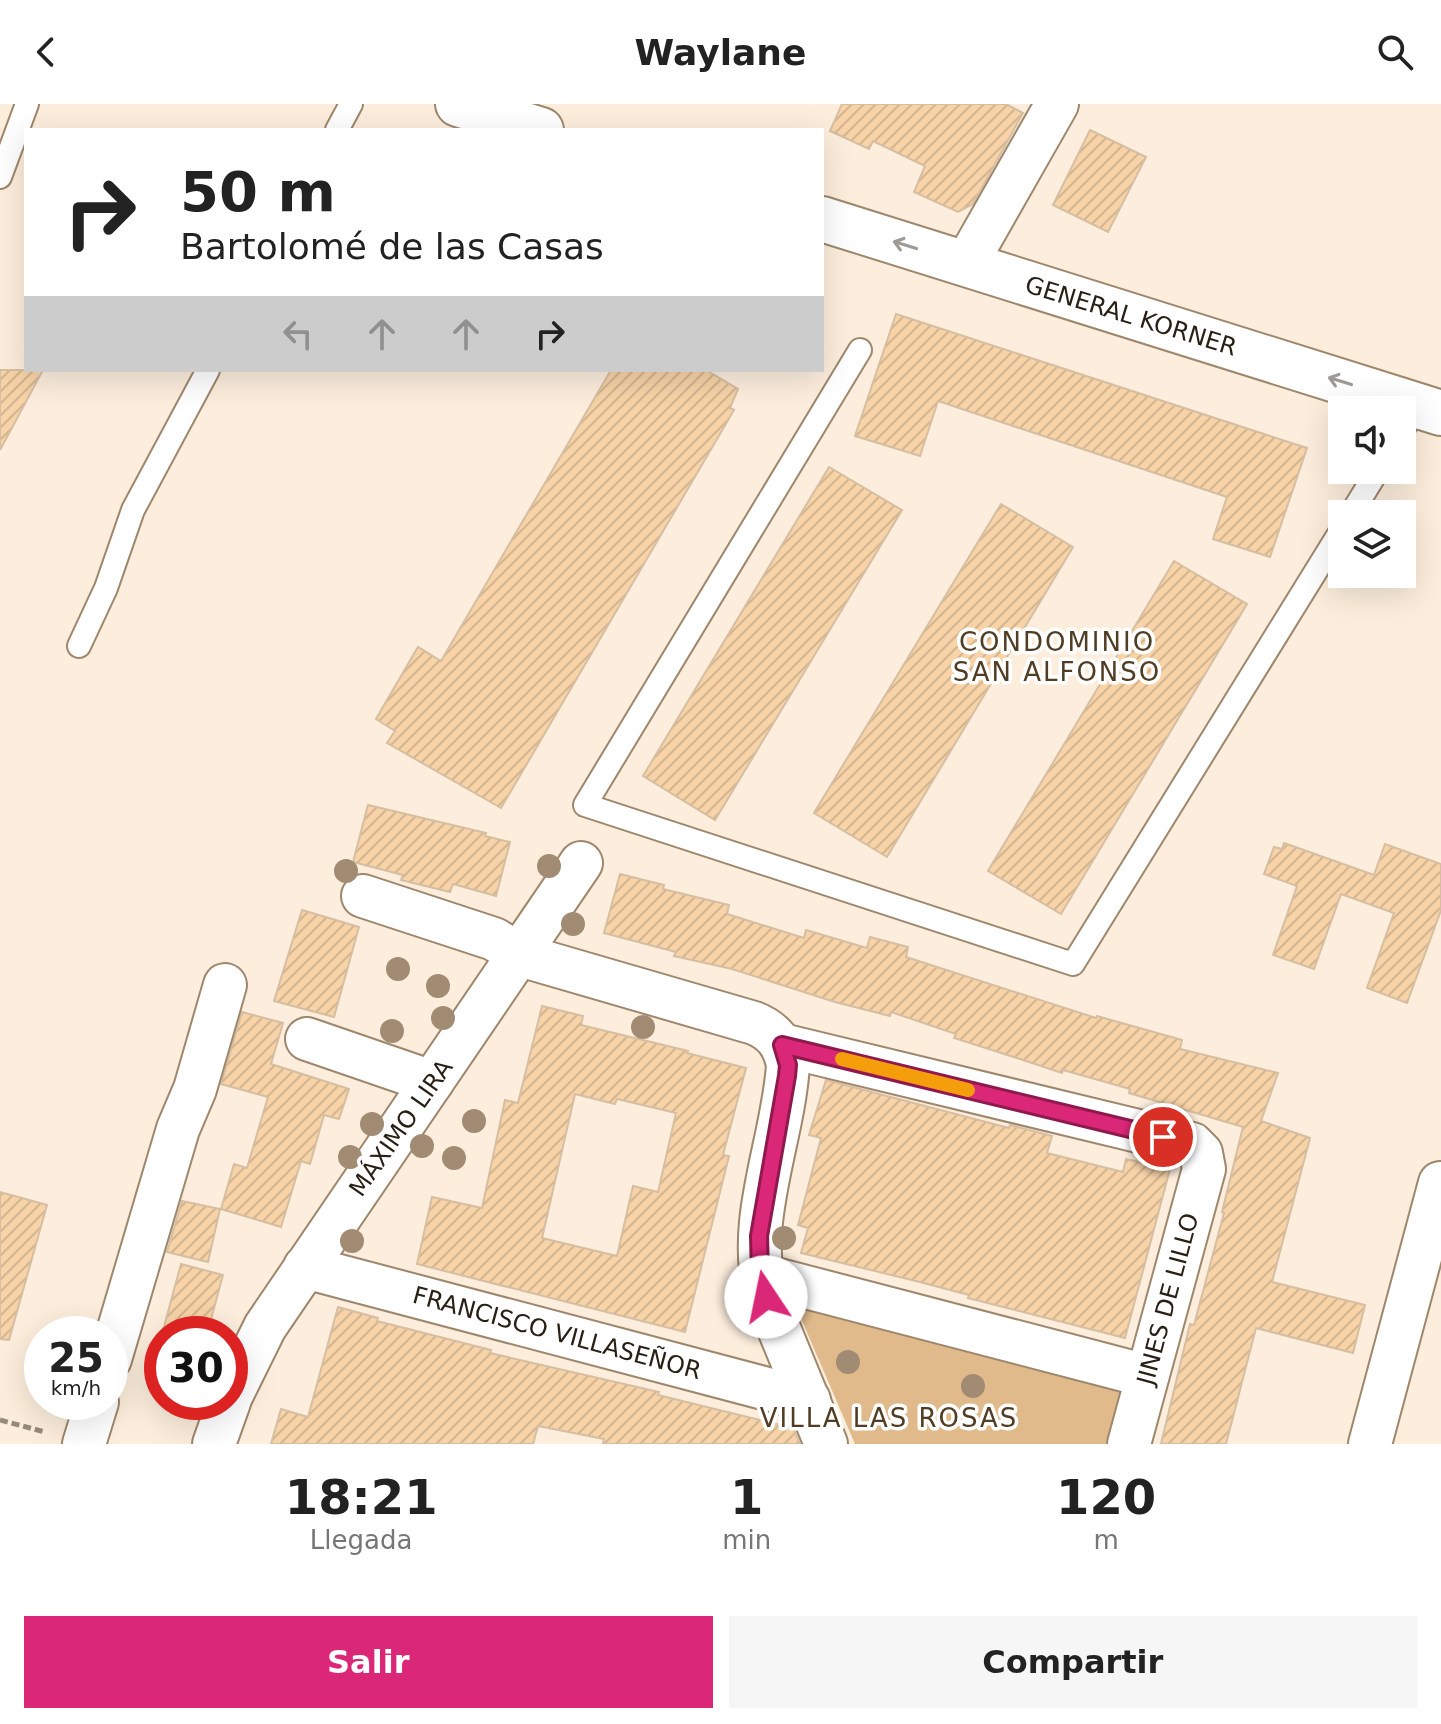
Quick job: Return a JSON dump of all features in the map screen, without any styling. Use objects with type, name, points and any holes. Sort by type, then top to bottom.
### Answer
[{"type":"street","points":[[458,104],[535,128]]},
{"type":"street","points":[[966,264],[1057,104]]},
{"type":"street","name":"GENERAL KORNER","points":[[824,220],[1420,416]]},
{"type":"street","name":"MÁXIMO LIRA","points":[[248,1361],[265,1327],[305,1267],[581,863]]},
{"type":"street","points":[[363,896],[494,939],[520,955],[754,1023],[765,1028],[782,1045],[788,1065],[787,1076],[759,1236],[760,1275],[766,1297],[826,1444]]},
{"type":"street","points":[[123,1316],[225,985]]},
{"type":"street","points":[[307,1039],[432,1082]]},
{"type":"street","name":"JINES DE LILLO","points":[[782,1045],[1192,1144],[1201,1153],[1204,1169],[1129,1444]]},
{"type":"street","points":[[1370,1444],[1432,1248],[1440,1183]]},
{"type":"street","name":"FRANCISCO VILLASEÑOR","points":[[305,1267],[809,1400]]},
{"type":"street","points":[[760,1275],[1147,1376]]},
{"type":"street","points":[[84,1444],[91,1420]]},
{"type":"street","name":"MÁXIMO LIRA","points":[[214,1444],[222,1420]]},
{"type":"lane","points":[[0,177],[27,104]]},
{"type":"lane","points":[[338,128],[351,104]]},
{"type":"lane","points":[[860,350],[585,805],[1073,964],[1328,552]]},
{"type":"lane","points":[[79,646],[106,588],[133,510],[207,372]]},
{"type":"shaded area","points":[[791,1295],[1122,1383],[1111,1444],[855,1444]]},
{"type":"building","points":[[842,104],[1006,104],[1023,113],[973,204],[958,212],[914,192],[925,166],[873,141],[869,149],[830,131]]},
{"type":"building","points":[[1090,130],[1146,157],[1108,232],[1053,205]]},
{"type":"building","points":[[896,314],[1307,448],[1270,557],[1213,539],[1227,497],[938,401],[920,456],[855,436]]},
{"type":"building","points":[[0,370],[42,372],[0,450]]},
{"type":"building","points":[[610,372],[709,372],[738,389],[730,408],[734,410],[501,808],[387,743],[395,731],[376,719],[418,647],[441,661]]},
{"type":"building","points":[[829,467],[902,510],[715,820],[643,776]]},
{"type":"building","points":[[1001,504],[1073,547],[887,857],[814,813]]},
{"type":"building","points":[[1174,561],[1247,604],[1061,914],[988,871]]},
{"type":"building","points":[[368,805],[486,833],[485,836],[510,842],[496,896],[453,884],[450,892],[401,880],[403,875],[353,862]]},
{"type":"building","points":[[1284,843],[1374,875],[1385,844],[1441,864],[1441,910],[1407,1003],[1367,988],[1394,913],[1341,894],[1314,969],[1273,955],[1297,886],[1264,874],[1274,847],[1282,849]]},
{"type":"building","points":[[620,874],[664,885],[663,889],[729,905],[727,914],[804,938],[806,930],[867,948],[870,937],[908,947],[906,957],[1096,1018],[1182,1040],[1180,1049],[1278,1073],[1261,1121],[1310,1138],[1272,1282],[1365,1305],[1353,1353],[1256,1328],[1226,1444],[1161,1444],[1190,1324],[1194,1325],[1224,1213],[1243,1127],[1129,1093],[1130,1089],[1063,1070],[1062,1073],[954,1038],[956,1034],[891,1012],[890,1016],[835,1002],[732,969],[674,956],[676,952],[604,933]]},
{"type":"building","points":[[302,910],[359,927],[334,1017],[274,1001]]},
{"type":"building","points":[[542,1006],[583,1016],[581,1025],[746,1068],[723,1155],[729,1156],[685,1332],[417,1264],[432,1197],[482,1208],[505,1100],[518,1103]],"holes":[[[575,1094],[615,1104],[617,1099],[676,1113],[658,1192],[633,1186],[617,1256],[542,1238]]]},
{"type":"building","points":[[242,1012],[283,1023],[271,1064],[349,1089],[339,1119],[324,1115],[310,1164],[301,1161],[281,1227],[221,1209],[234,1164],[247,1168],[268,1097],[221,1084]]},
{"type":"building","points":[[826,1080],[1009,1128],[1010,1125],[1052,1136],[1047,1153],[1123,1172],[1126,1159],[1170,1169],[1125,1338],[801,1253],[808,1228],[798,1225],[821,1138],[809,1135]]},
{"type":"building","points":[[0,1192],[47,1205],[9,1340],[0,1339]]},
{"type":"building","points":[[182,1201],[220,1209],[208,1262],[167,1252]]},
{"type":"building","points":[[181,1264],[223,1275],[212,1316],[167,1316]]},
{"type":"building","points":[[338,1307],[378,1318],[377,1321],[491,1350],[490,1353],[659,1392],[658,1395],[793,1428],[800,1444],[603,1444],[604,1439],[538,1426],[533,1444],[271,1444],[281,1409],[308,1417]]},
{"type":"slow traffic","points":[[842,1059],[968,1090]]},
{"type":"district","name":"CONDOMINIO SAN ALFONSO","points":[[1057,657]]},
{"type":"district","name":"VILLA LAS ROSAS","points":[[889,1418]]},
{"type":"route","points":[[766,1297],[760,1275],[759,1236],[787,1076],[788,1065],[782,1045],[1163,1137]]}]
